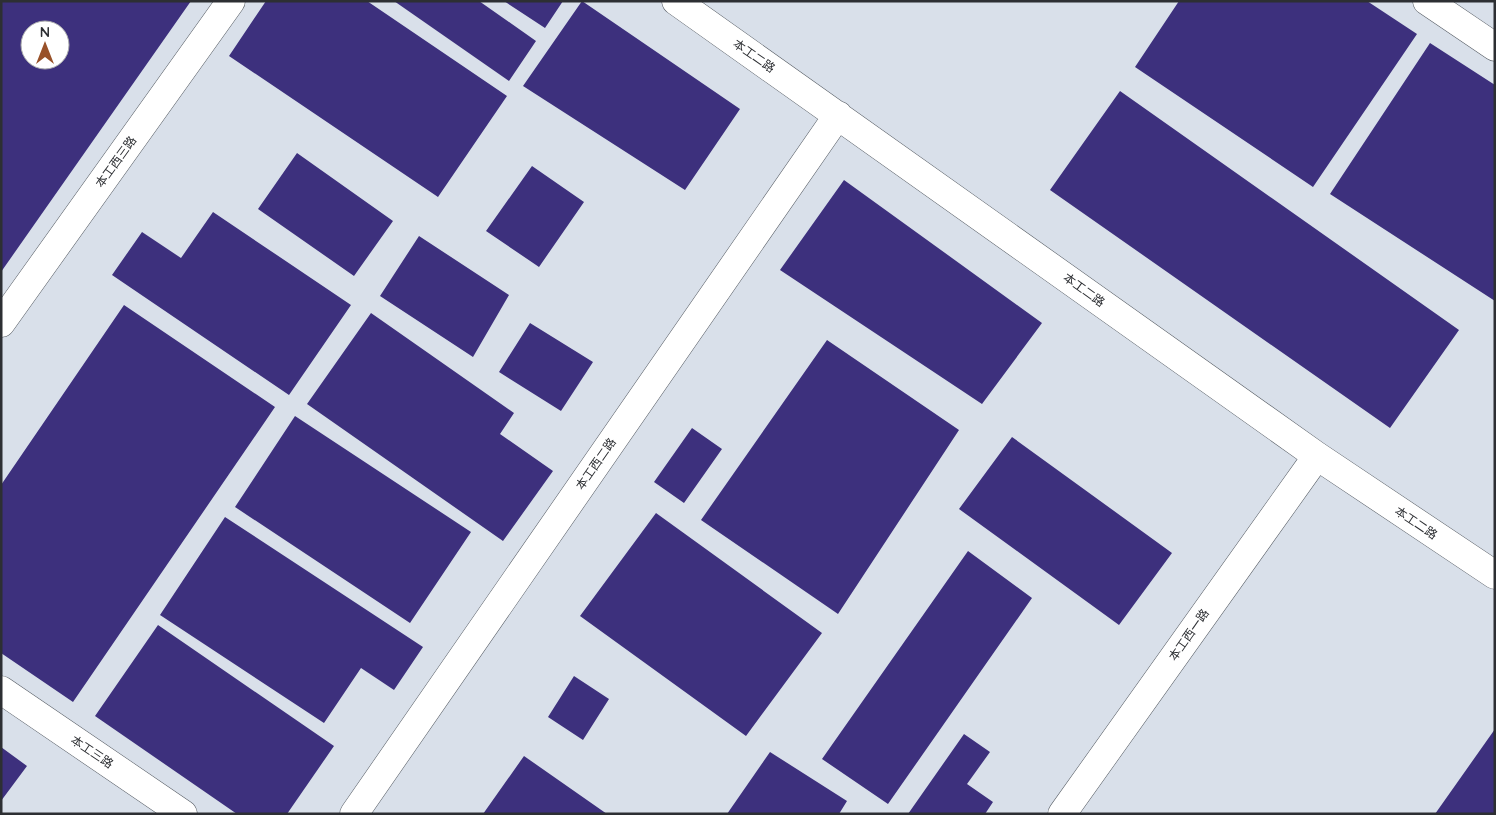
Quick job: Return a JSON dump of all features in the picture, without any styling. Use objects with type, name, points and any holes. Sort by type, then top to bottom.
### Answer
[{"type":"street","name":"本工西三路","points":[[1,323],[231,1]]},
{"type":"street","name":"本工二路","points":[[676,1],[1317,456],[1495,575]]},
{"type":"street","points":[[1427,1],[1495,47]]},
{"type":"street","name":"本工西二路","points":[[354,814],[838,115]]},
{"type":"street","name":"本工西一路","points":[[1062,814],[1317,456]]},
{"type":"street","name":"本工三路","points":[[1,690],[183,814]]},
{"type":"building","points":[[1,1],[191,1],[1,272]]},
{"type":"building","points":[[266,1],[367,1],[507,96],[438,197],[229,56]]},
{"type":"building","points":[[394,1],[479,1],[536,41],[509,81]]},
{"type":"building","points":[[504,1],[563,1],[545,28]]},
{"type":"building","points":[[582,1],[740,109],[685,190],[523,86]]},
{"type":"building","points":[[1179,1],[1367,1],[1417,34],[1313,187],[1135,67]]},
{"type":"building","points":[[1430,43],[1495,85],[1495,301],[1330,194]]},
{"type":"building","points":[[1120,91],[1459,330],[1390,428],[1050,190]]},
{"type":"building","points":[[297,153],[393,221],[354,276],[258,209]]},
{"type":"building","points":[[532,166],[584,202],[539,267],[486,231]]},
{"type":"building","points":[[844,180],[1042,323],[982,404],[780,270]]},
{"type":"building","points":[[213,212],[351,305],[289,395],[112,275],[142,232],[181,258]]},
{"type":"building","points":[[419,236],[509,295],[473,357],[380,296]]},
{"type":"building","points":[[124,305],[275,407],[73,702],[1,653],[1,485]]},
{"type":"building","points":[[371,313],[514,413],[500,434],[553,471],[503,541],[307,404]]},
{"type":"building","points":[[530,323],[593,362],[561,411],[499,372]]},
{"type":"building","points":[[827,340],[959,430],[838,614],[701,520]]},
{"type":"building","points":[[295,416],[471,532],[410,623],[235,507]]},
{"type":"building","points":[[692,428],[722,449],[684,503],[654,482]]},
{"type":"building","points":[[1012,437],[1172,553],[1119,625],[959,509]]},
{"type":"building","points":[[656,513],[822,633],[746,736],[580,616]]},
{"type":"building","points":[[225,517],[423,647],[394,690],[361,668],[324,723],[160,615]]},
{"type":"building","points":[[968,551],[1032,598],[888,804],[822,759]]},
{"type":"building","points":[[158,625],[334,746],[287,814],[237,814],[95,716]]},
{"type":"building","points":[[574,676],[609,699],[583,740],[548,717]]},
{"type":"building","points":[[1495,729],[1495,814],[1435,814]]},
{"type":"building","points":[[964,734],[990,752],[967,784],[993,802],[985,814],[908,814]]},
{"type":"building","points":[[1,747],[27,766],[1,801]]},
{"type":"building","points":[[770,752],[847,801],[839,814],[727,814]]},
{"type":"building","points":[[524,756],[607,814],[483,814]]}]
